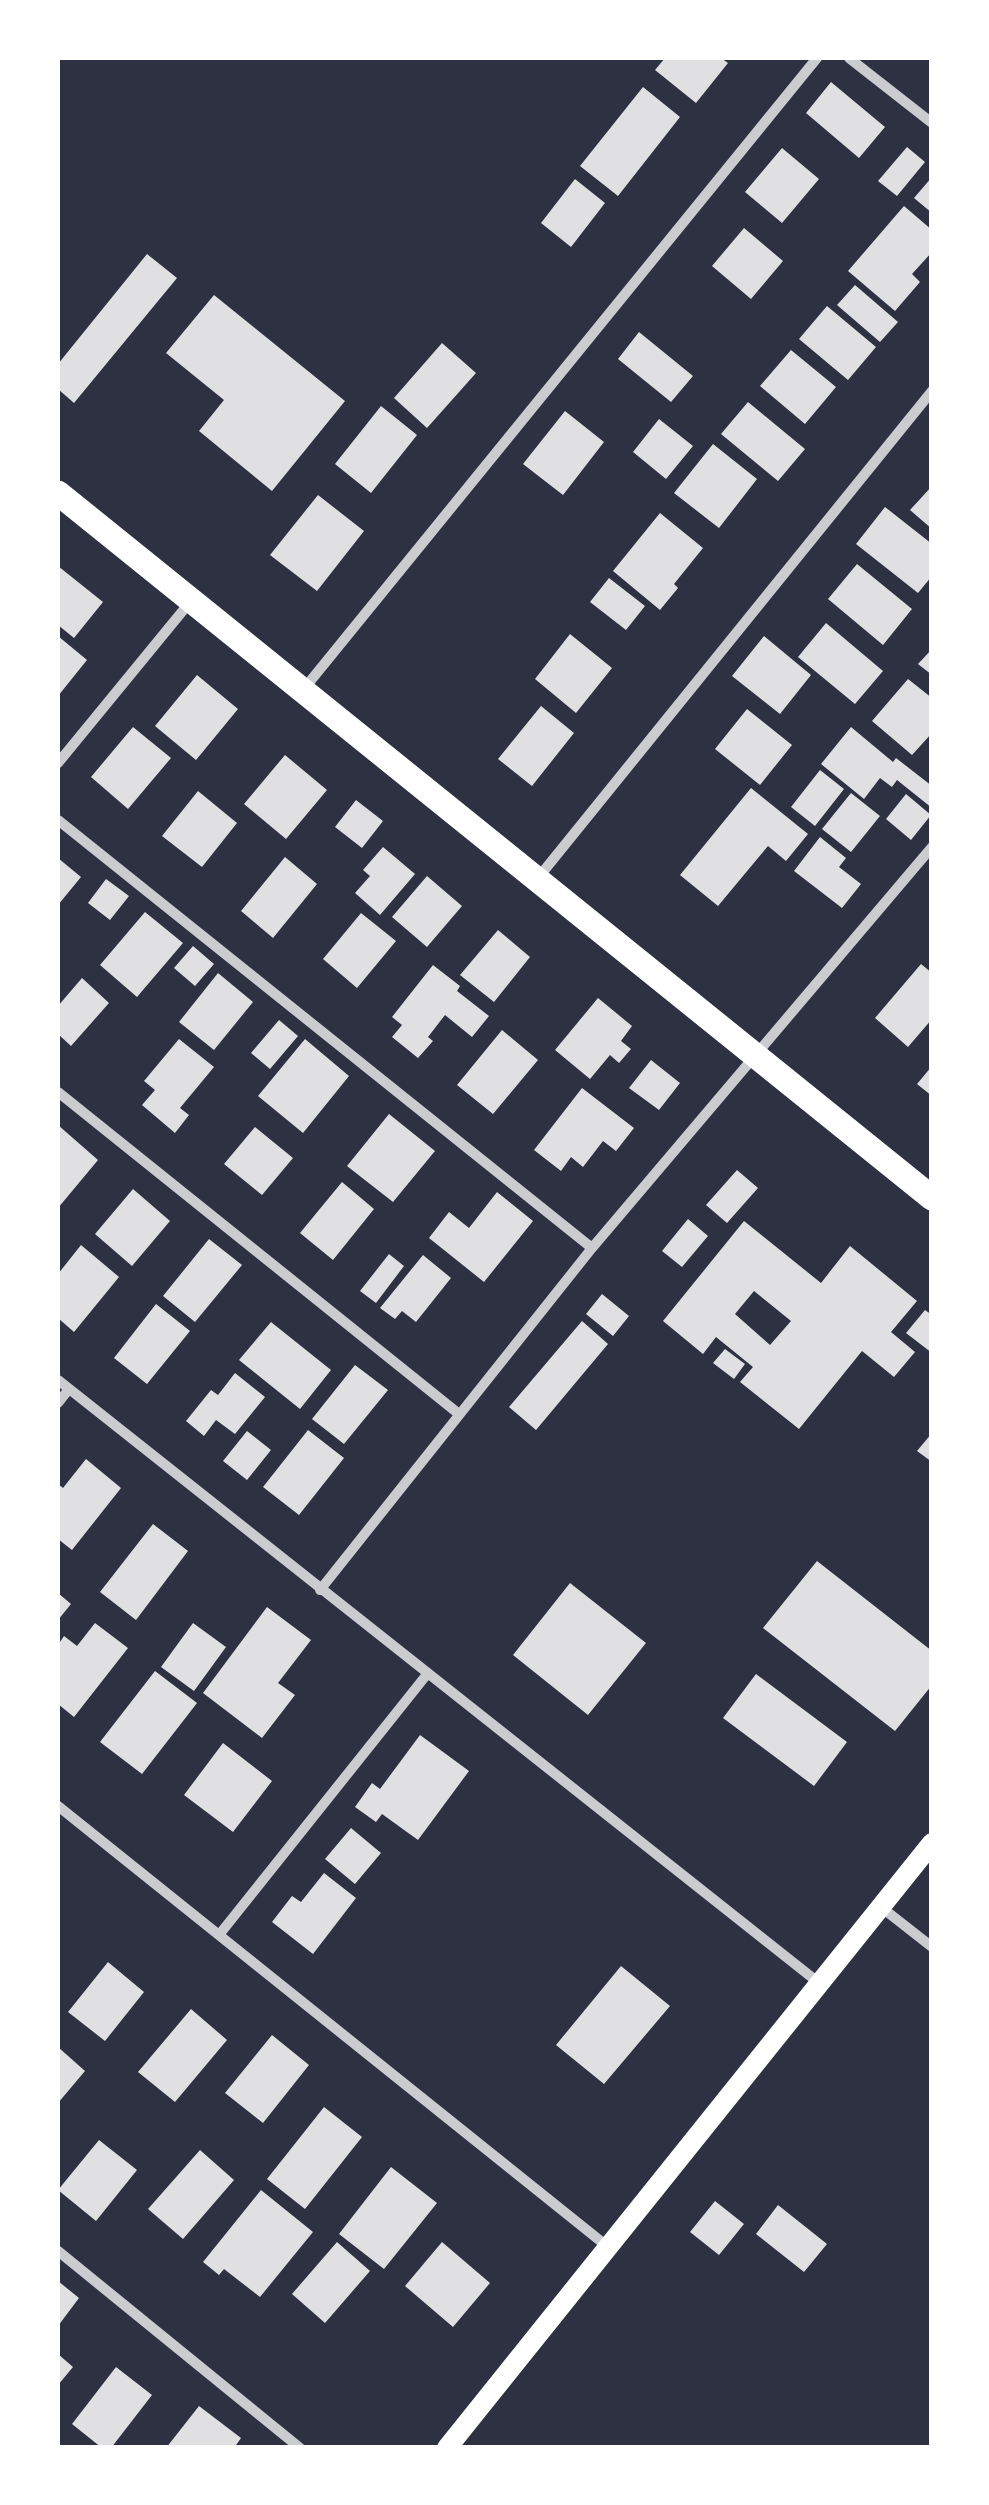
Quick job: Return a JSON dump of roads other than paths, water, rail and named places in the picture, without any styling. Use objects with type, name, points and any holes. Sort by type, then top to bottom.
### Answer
[{"type":"main road","points":[[58,493],[932,1198]]},
{"type":"main road","points":[[447,2448],[932,1843]]},
{"type":"street","points":[[303,691],[817,58]]},
{"type":"street","points":[[849,58],[932,124]]},
{"type":"street","points":[[537,879],[932,391]]},
{"type":"street","points":[[58,763],[191,601]]},
{"type":"street","points":[[58,820],[592,1248]]},
{"type":"street","points":[[320,1590],[592,1248],[932,847]]},
{"type":"street","points":[[58,1092],[458,1414]]},
{"type":"street","points":[[58,1380],[819,1983]]},
{"type":"street","points":[[58,1403],[69,1389]]},
{"type":"street","points":[[219,1935],[428,1673]]},
{"type":"street","points":[[58,1806],[608,2247]]},
{"type":"street","points":[[880,1906],[932,1947]]},
{"type":"street","points":[[58,2251],[300,2448]]}]
